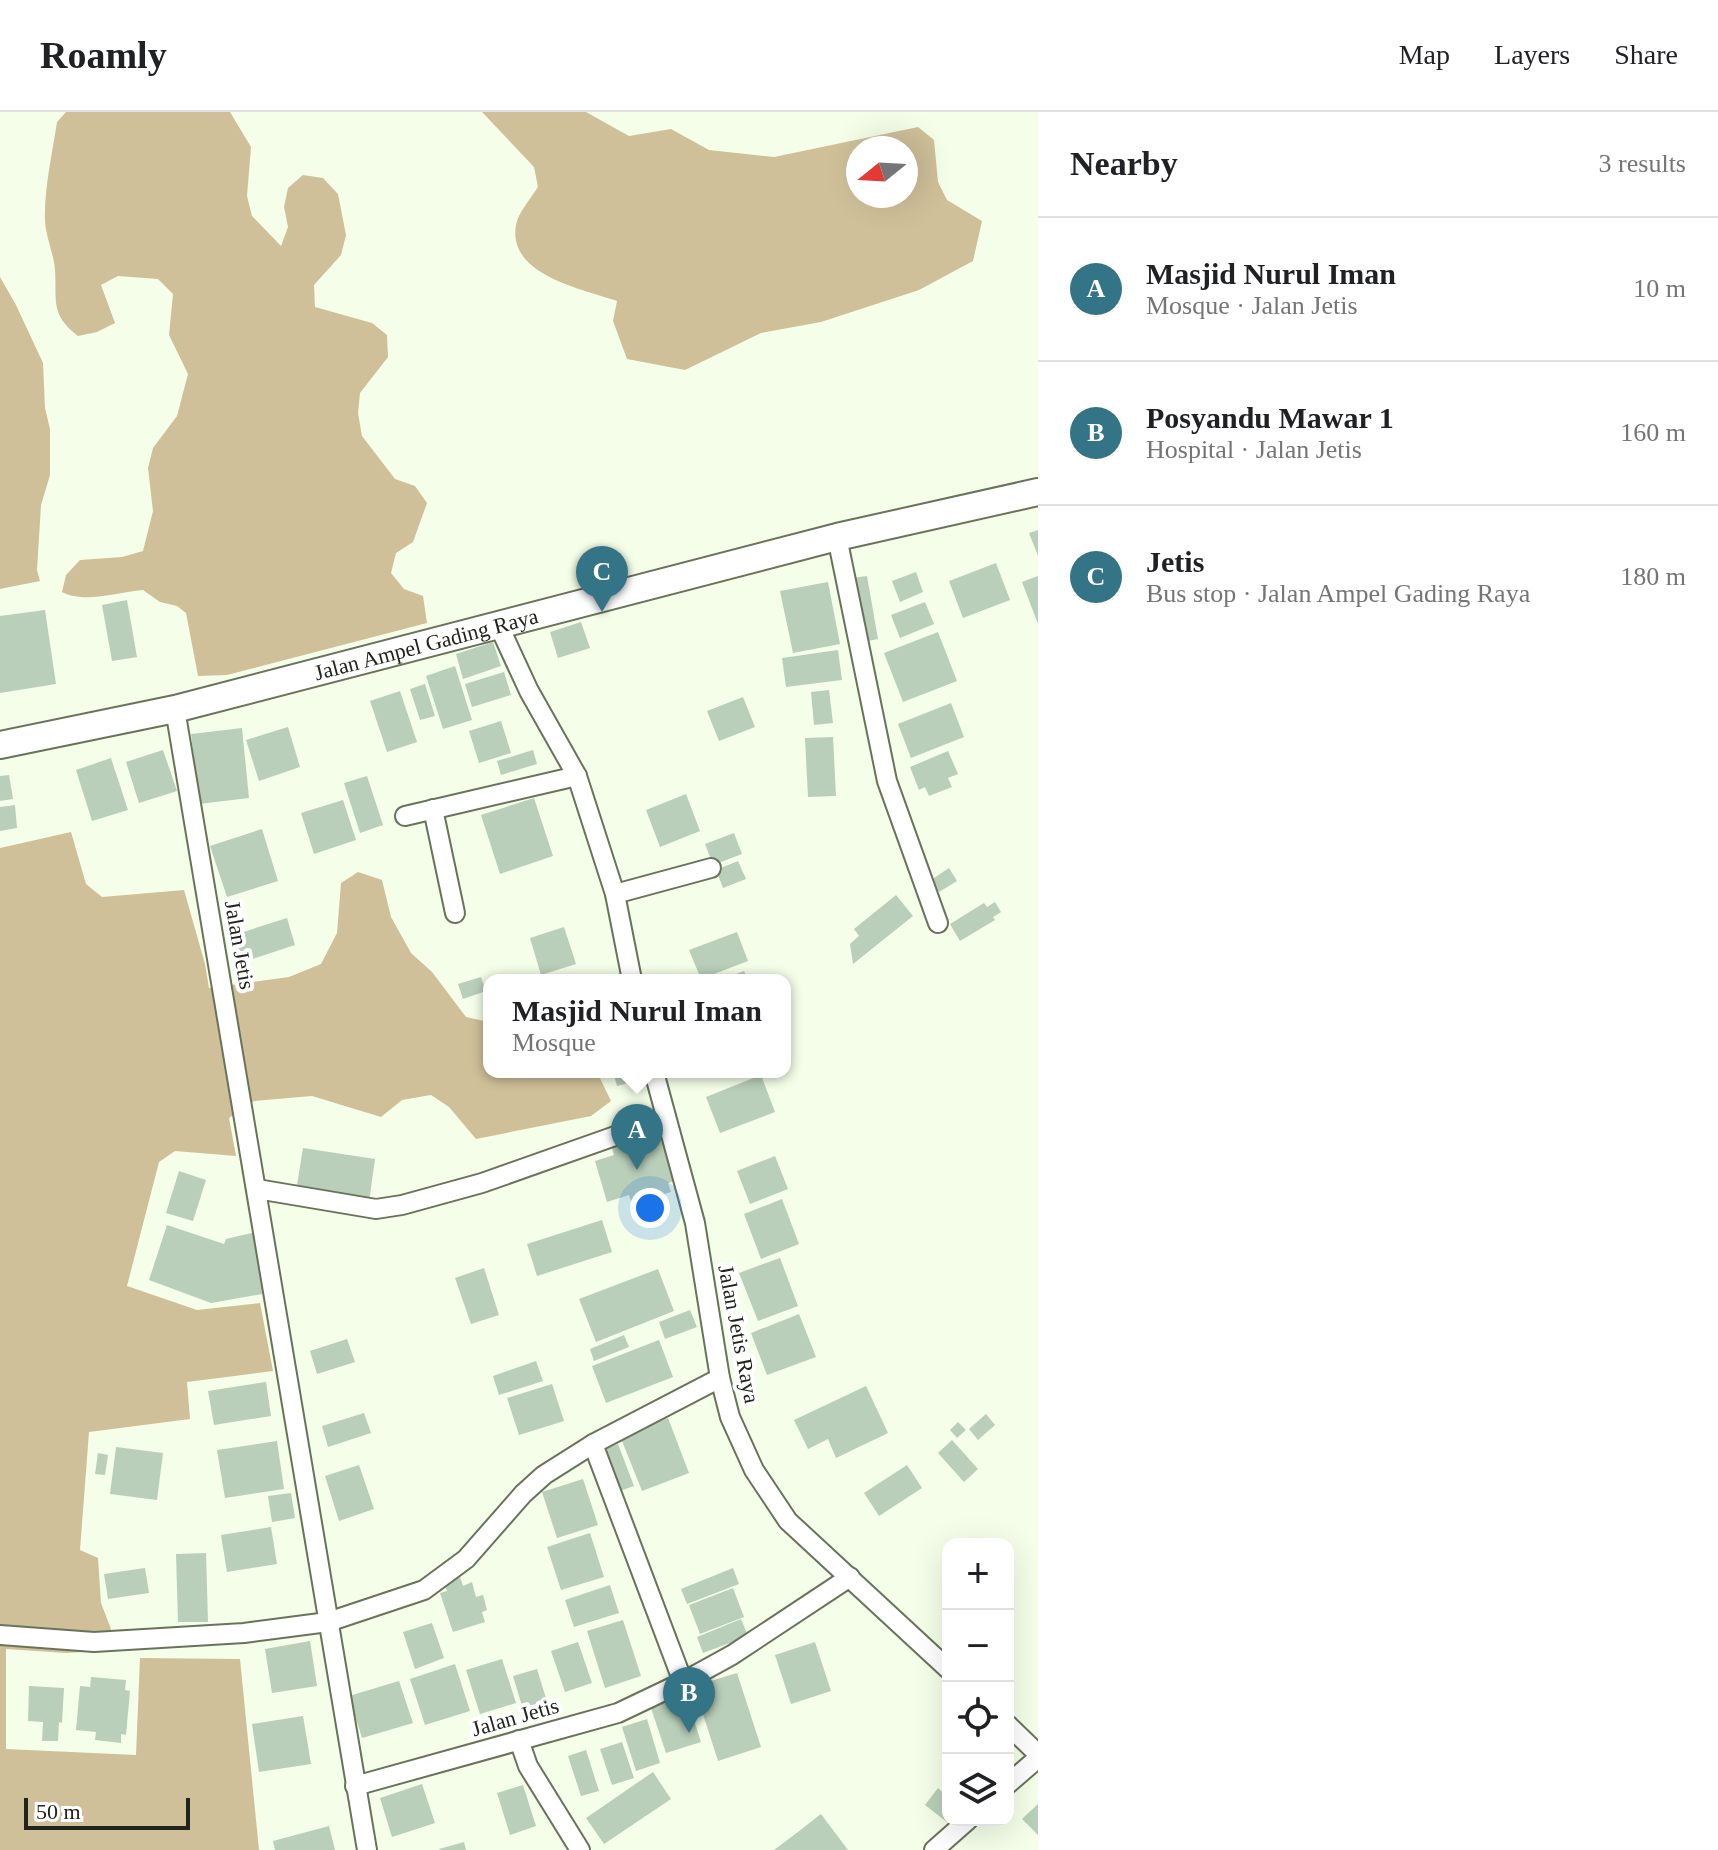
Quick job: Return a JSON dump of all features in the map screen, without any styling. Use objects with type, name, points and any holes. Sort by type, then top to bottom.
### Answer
[{"type":"main road","name":"Jalan Ampel Gading Raya","points":[[0,745],[175,709],[837,537],[1038,492]]},
{"type":"street","points":[[837,537],[887,781],[938,923]]},
{"type":"street","points":[[498,624],[529,691],[577,776],[615,894],[631,974]]},
{"type":"street","name":"Jalan Jetis","points":[[175,709],[367,1850]]},
{"type":"street","points":[[405,816],[577,776]]},
{"type":"street","points":[[433,809],[455,913]]},
{"type":"street","points":[[615,894],[711,868]]},
{"type":"street","name":"Jalan Jetis Raya","points":[[656,1078],[695,1223],[720,1378],[730,1417],[754,1470],[788,1521],[942,1663]]},
{"type":"street","points":[[257,1189],[376,1209],[402,1205],[482,1183],[666,1118]]},
{"type":"street","points":[[0,1635],[94,1642],[244,1633],[328,1622],[424,1590],[466,1559],[523,1494],[544,1475],[593,1444],[720,1378]]},
{"type":"street","points":[[593,1444],[683,1682]]},
{"type":"street","name":"Jalan Jetis","points":[[355,1786],[618,1713],[732,1655],[850,1577]]},
{"type":"street","points":[[1014,1731],[1038,1756],[1014,1778]]},
{"type":"street","points":[[519,1740],[528,1766],[580,1850]]},
{"type":"street","points":[[934,1850],[961,1826]]},
{"type":"shaded area","points":[[66,112],[230,112],[251,147],[247,196],[252,216],[281,246],[288,227],[284,207],[288,188],[303,175],[323,178],[338,194],[346,235],[341,255],[314,285],[315,307],[372,323],[387,335],[388,357],[360,393],[358,413],[362,436],[395,479],[415,486],[427,503],[413,542],[396,553],[391,573],[404,589],[423,596],[427,623],[227,675],[198,676],[186,613],[177,606],[160,602],[143,590],[91,597],[62,592],[66,575],[80,560],[122,557],[143,551],[153,511],[148,468],[153,448],[177,416],[188,374],[169,335],[173,294],[158,279],[118,276],[101,285],[115,323],[97,332],[78,336],[59,314],[45,209],[57,122]]},
{"type":"shaded area","points":[[482,112],[586,112],[629,136],[671,129],[709,150],[774,157],[846,142],[846,208],[918,208],[918,136],[875,136],[918,127],[934,140],[938,182],[947,200],[982,221],[973,261],[919,290],[821,322],[761,333],[685,370],[627,359],[613,321],[617,301],[550,277],[523,256],[516,242],[517,220],[538,187],[534,167]]},
{"type":"shaded area","points":[[0,277],[43,363],[45,408],[50,429],[50,475],[41,505],[37,570],[40,581],[0,589]]},
{"type":"shaded area","points":[[71,832],[86,884],[102,897],[184,890],[209,988],[289,977],[321,964],[337,933],[341,883],[358,872],[382,880],[391,917],[411,953],[432,972],[466,1017],[483,1021],[483,1078],[600,1078],[611,1101],[591,1116],[476,1139],[449,1107],[431,1095],[402,1100],[381,1117],[312,1096],[254,1101],[229,1118],[236,1156],[175,1151],[159,1162],[127,1286],[197,1310],[260,1303],[273,1371],[187,1382],[190,1419],[89,1432],[80,1550],[98,1558],[101,1603],[111,1629],[98,1651],[66,1653],[6,1649],[6,1749],[136,1755],[140,1658],[240,1659],[259,1850],[0,1850],[0,848]]},
{"type":"building","points":[[1038,530],[1038,556],[1029,533]]},
{"type":"building","points":[[996,563],[1010,600],[963,618],[949,581]]},
{"type":"building","points":[[916,572],[923,592],[900,602],[892,581]]},
{"type":"building","points":[[867,576],[878,639],[863,642],[852,578]]},
{"type":"building","points":[[1038,576],[1038,624],[1022,582]]},
{"type":"building","points":[[828,582],[840,644],[793,653],[780,591]]},
{"type":"building","points":[[127,600],[137,657],[112,661],[102,605]]},
{"type":"building","points":[[925,602],[934,624],[900,638],[891,615]]},
{"type":"building","points":[[45,610],[56,684],[0,693],[0,616]]},
{"type":"building","points":[[581,622],[590,648],[558,658],[550,632]]},
{"type":"building","points":[[938,632],[957,681],[903,702],[884,653]]},
{"type":"building","points":[[493,642],[501,666],[463,679],[456,654]]},
{"type":"building","points":[[838,650],[842,680],[786,687],[782,658]]},
{"type":"building","points":[[455,666],[472,720],[443,729],[426,676]]},
{"type":"building","points":[[504,672],[511,695],[472,707],[465,684]]},
{"type":"building","points":[[425,684],[435,716],[420,720],[410,689]]},
{"type":"building","points":[[829,690],[833,723],[814,725],[811,692]]},
{"type":"building","points":[[400,691],[417,742],[387,752],[370,701]]},
{"type":"building","points":[[743,697],[755,727],[719,741],[707,711]]},
{"type":"building","points":[[951,703],[964,737],[911,758],[898,724]]},
{"type":"building","points":[[501,721],[511,753],[479,763],[469,731]]},
{"type":"building","points":[[288,727],[300,767],[259,781],[246,740]]},
{"type":"building","points":[[242,728],[249,798],[199,804],[191,734]]},
{"type":"building","points":[[833,737],[836,796],[808,797],[805,738]]},
{"type":"building","points":[[163,750],[177,791],[139,803],[126,762]]},
{"type":"building","points":[[533,750],[537,764],[501,775],[497,761]]},
{"type":"building","points":[[948,751],[958,774],[948,778],[952,787],[929,796],[925,787],[919,790],[910,767]]},
{"type":"building","points":[[111,758],[128,810],[92,821],[76,770]]},
{"type":"building","points":[[9,775],[13,799],[0,801],[0,776]]},
{"type":"building","points":[[367,776],[383,825],[360,833],[344,783]]},
{"type":"building","points":[[686,794],[700,831],[660,847],[646,810]]},
{"type":"building","points":[[534,798],[553,856],[500,874],[481,815]]},
{"type":"building","points":[[343,800],[356,840],[314,854],[301,813]]},
{"type":"building","points":[[15,805],[17,828],[0,831],[0,807]]},
{"type":"building","points":[[262,829],[278,881],[227,897],[210,846]]},
{"type":"building","points":[[734,833],[742,854],[713,865],[705,844]]},
{"type":"building","points":[[738,861],[746,879],[723,888],[716,870]]},
{"type":"building","points":[[949,868],[957,881],[939,892],[931,880]]},
{"type":"building","points":[[896,895],[913,916],[853,964],[850,944],[859,936],[854,929]]},
{"type":"building","points":[[995,902],[1001,912],[993,917],[995,920],[960,941],[950,924],[984,903],[987,907]]},
{"type":"building","points":[[287,918],[295,945],[240,963],[231,936]]},
{"type":"building","points":[[564,927],[576,964],[541,974],[530,938]]},
{"type":"building","points":[[737,932],[748,961],[714,974],[699,974],[689,950]]},
{"type":"building","points":[[481,977],[483,992],[463,999],[458,984]]},
{"type":"building","points":[[615,1078],[627,1078],[629,1083],[617,1086]]},
{"type":"building","points":[[754,1078],[762,1078],[775,1112],[720,1133],[706,1097]]},
{"type":"building","points":[[658,1131],[661,1142],[667,1140],[678,1180],[668,1183],[671,1192],[632,1204],[629,1195],[607,1202],[595,1161],[614,1155],[611,1145]]},
{"type":"building","points":[[303,1148],[375,1159],[369,1202],[297,1185]]},
{"type":"building","points":[[775,1156],[788,1189],[750,1204],[737,1171]]},
{"type":"building","points":[[179,1171],[206,1180],[193,1221],[166,1213]]},
{"type":"building","points":[[782,1199],[799,1244],[761,1259],[744,1214]]},
{"type":"building","points":[[602,1220],[612,1252],[537,1276],[527,1244]]},
{"type":"building","points":[[167,1225],[224,1244],[226,1239],[256,1232],[268,1293],[211,1303],[149,1280]]},
{"type":"building","points":[[780,1258],[798,1306],[758,1321],[739,1273]]},
{"type":"building","points":[[484,1268],[499,1315],[471,1324],[455,1278]]},
{"type":"building","points":[[658,1269],[674,1311],[596,1342],[579,1299]]},
{"type":"building","points":[[690,1310],[697,1327],[665,1339],[659,1322]]},
{"type":"building","points":[[799,1314],[816,1357],[767,1375],[751,1333]]},
{"type":"building","points":[[624,1335],[629,1347],[594,1361],[590,1349]]},
{"type":"building","points":[[347,1339],[355,1362],[317,1374],[310,1351]]},
{"type":"building","points":[[659,1340],[673,1377],[606,1403],[592,1366]]},
{"type":"building","points":[[536,1361],[543,1381],[499,1395],[493,1376]]},
{"type":"building","points":[[266,1382],[271,1416],[214,1425],[208,1391]]},
{"type":"building","points":[[552,1384],[564,1421],[519,1435],[507,1398]]},
{"type":"building","points":[[866,1386],[888,1433],[836,1458],[828,1439],[808,1449],[794,1420]]},
{"type":"building","points":[[364,1413],[371,1433],[328,1447],[322,1426]]},
{"type":"building","points":[[986,1414],[995,1425],[978,1440],[969,1429]]},
{"type":"building","points":[[668,1418],[689,1473],[642,1491],[620,1436]]},
{"type":"building","points":[[958,1422],[966,1430],[957,1438],[950,1430]]},
{"type":"building","points":[[952,1440],[978,1469],[964,1482],[938,1453]]},
{"type":"building","points":[[277,1441],[284,1489],[225,1498],[217,1450]]},
{"type":"building","points":[[618,1444],[634,1486],[617,1492],[601,1451]]},
{"type":"building","points":[[116,1447],[163,1453],[157,1500],[110,1494]]},
{"type":"building","points":[[98,1453],[108,1455],[105,1475],[95,1474]]},
{"type":"building","points":[[359,1465],[374,1509],[339,1521],[325,1476]]},
{"type":"building","points":[[907,1465],[922,1488],[879,1516],[864,1493]]},
{"type":"building","points":[[583,1479],[598,1525],[557,1538],[542,1492]]},
{"type":"building","points":[[291,1493],[295,1518],[272,1522],[268,1496]]},
{"type":"building","points":[[271,1527],[277,1564],[227,1572],[221,1535]]},
{"type":"building","points":[[590,1533],[604,1577],[561,1590],[547,1547]]},
{"type":"building","points":[[206,1553],[208,1622],[178,1622],[176,1554]]},
{"type":"building","points":[[145,1568],[149,1593],[108,1599],[104,1574]]},
{"type":"building","points":[[733,1568],[739,1584],[687,1604],[681,1589]]},
{"type":"building","points":[[460,1577],[463,1586],[472,1582],[476,1597],[483,1595],[487,1610],[482,1612],[485,1622],[453,1632],[440,1593],[447,1591],[444,1583]]},
{"type":"building","points":[[610,1585],[619,1613],[574,1627],[565,1600]]},
{"type":"building","points":[[733,1588],[744,1617],[700,1634],[689,1605]]},
{"type":"building","points":[[741,1619],[748,1636],[703,1653],[697,1637]]},
{"type":"building","points":[[623,1620],[641,1676],[605,1688],[587,1631]]},
{"type":"building","points":[[432,1623],[444,1658],[415,1669],[403,1632]]},
{"type":"building","points":[[310,1641],[317,1686],[272,1693],[265,1649]]},
{"type":"building","points":[[578,1642],[592,1683],[565,1692],[551,1651]]},
{"type":"building","points":[[815,1642],[831,1691],[791,1704],[775,1655]]},
{"type":"building","points":[[502,1659],[516,1703],[480,1714],[466,1670]]},
{"type":"building","points":[[455,1664],[470,1711],[425,1725],[410,1679]]},
{"type":"building","points":[[537,1669],[549,1708],[525,1716],[513,1676]]},
{"type":"building","points":[[737,1673],[761,1747],[718,1761],[694,1686]]},
{"type":"building","points":[[91,1677],[126,1680],[125,1690],[130,1691],[126,1735],[121,1734],[121,1743],[95,1740],[96,1732],[76,1730],[80,1686],[90,1687]]},
{"type":"building","points":[[399,1681],[413,1723],[362,1738],[349,1696]]},
{"type":"building","points":[[29,1686],[64,1688],[58,1741],[42,1741],[43,1722],[28,1721]]},
{"type":"building","points":[[684,1690],[701,1742],[666,1753],[649,1702]]},
{"type":"building","points":[[303,1716],[311,1764],[259,1772],[252,1724]]},
{"type":"building","points":[[647,1719],[660,1763],[636,1771],[622,1727]]},
{"type":"building","points":[[622,1742],[634,1778],[612,1785],[600,1749]]},
{"type":"building","points":[[586,1750],[599,1791],[581,1796],[568,1756]]},
{"type":"building","points":[[653,1772],[671,1799],[604,1844],[586,1818]]},
{"type":"building","points":[[422,1784],[435,1823],[392,1837],[380,1798]]},
{"type":"building","points":[[523,1785],[536,1826],[510,1835],[497,1793]]},
{"type":"building","points":[[938,1788],[942,1792],[942,1818],[925,1805]]},
{"type":"building","points":[[1038,1804],[1038,1835],[1022,1819]]},
{"type":"building","points":[[821,1814],[848,1850],[774,1850],[794,1835]]},
{"type":"building","points":[[329,1826],[335,1850],[275,1850],[273,1841]]},
{"type":"building","points":[[464,1842],[466,1850],[439,1849]]},
{"type":"place","name":"Jetis","points":[[602,612]]},
{"type":"place","name":"Masjid Nurul Iman","points":[[637,1170]]},
{"type":"place","name":"Posyandu Mawar 1","points":[[689,1733]]}]
